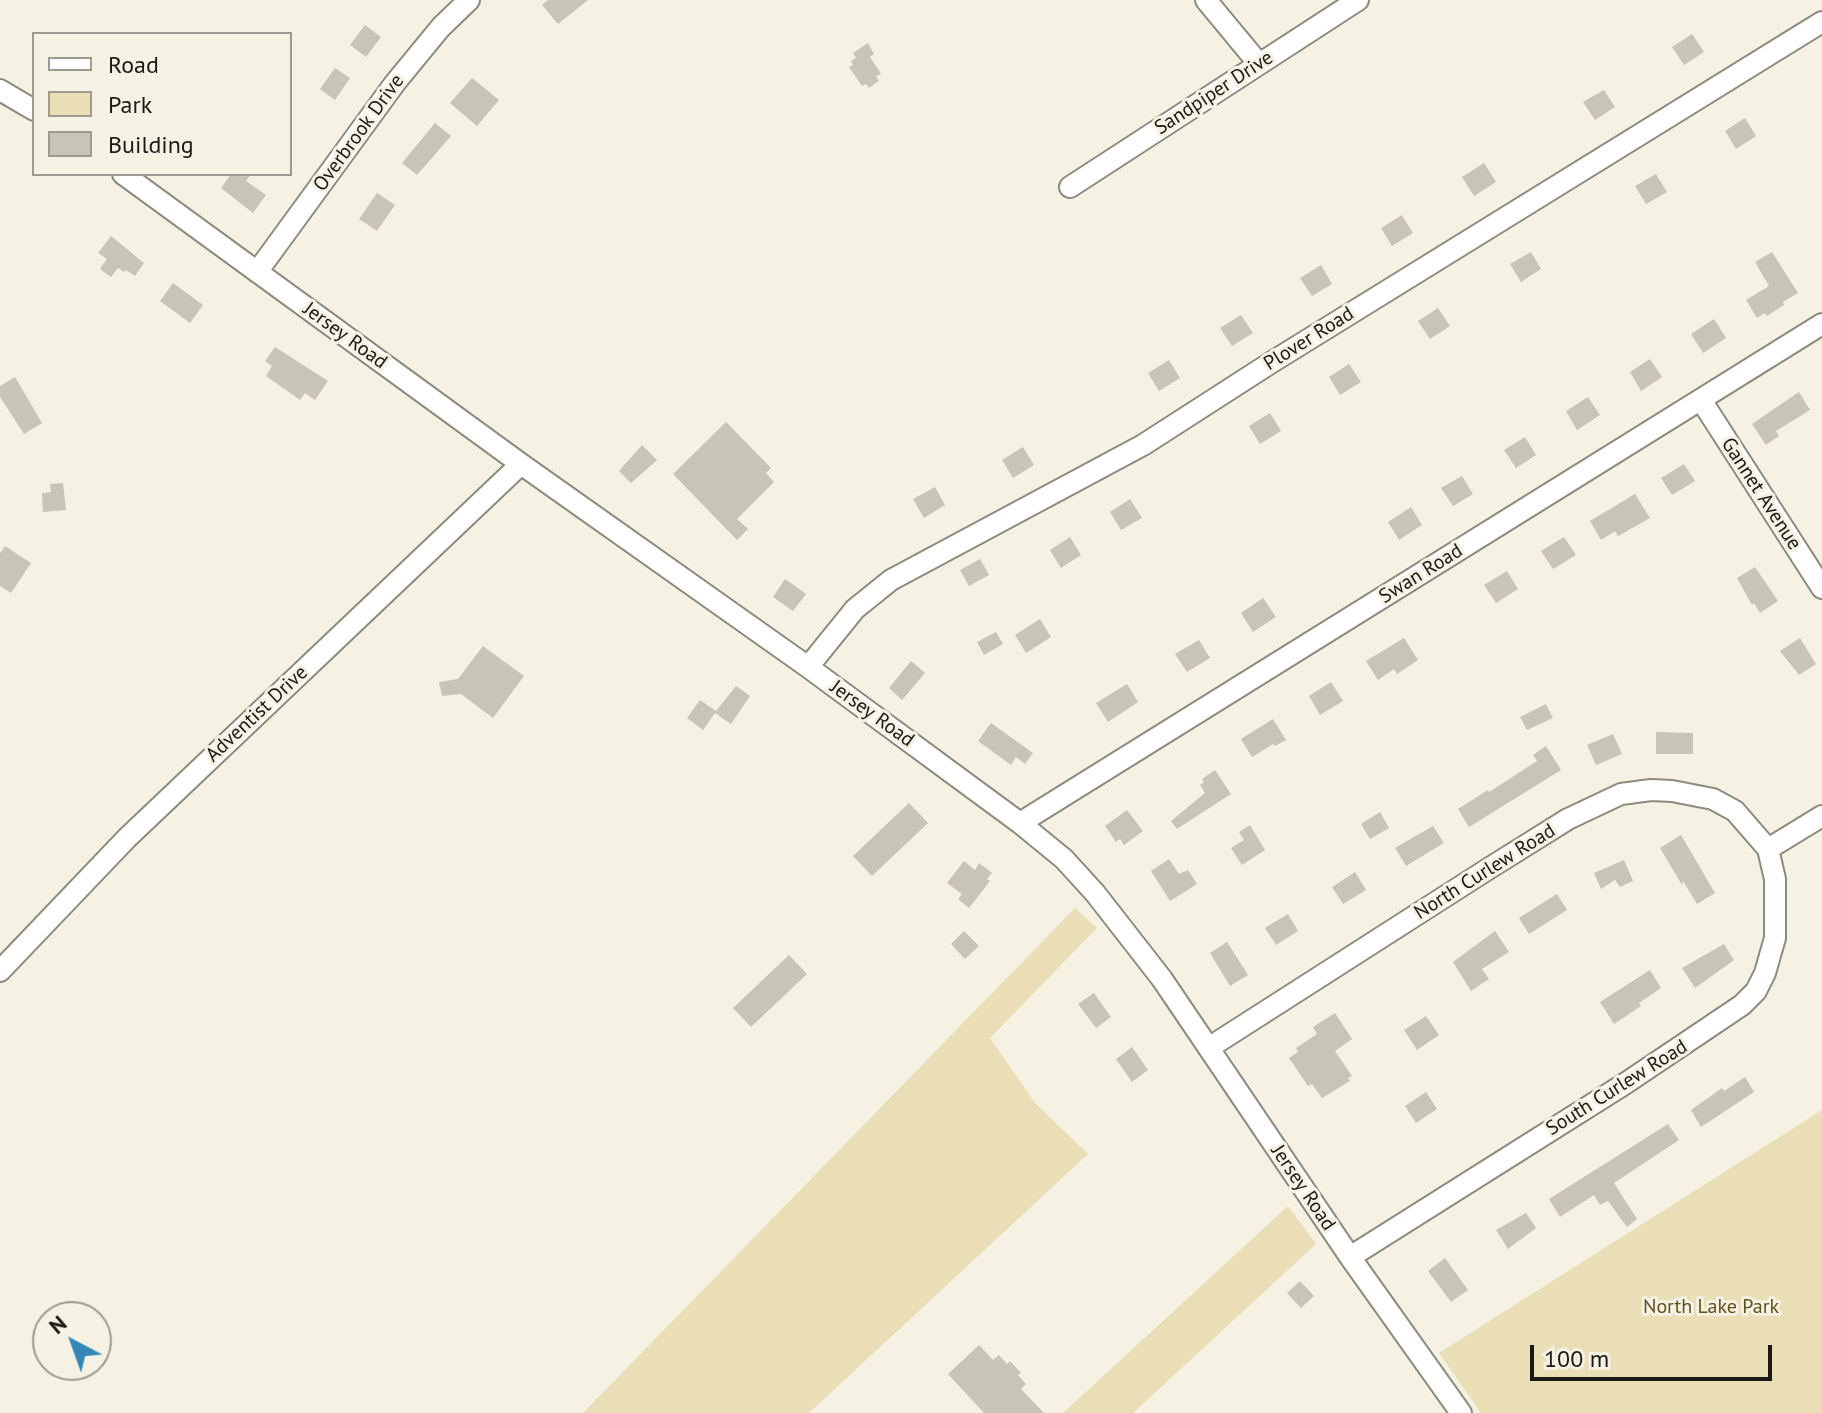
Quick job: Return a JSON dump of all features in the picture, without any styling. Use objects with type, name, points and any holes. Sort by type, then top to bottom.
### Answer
[{"type":"street","name":"Overbrook Drive","points":[[257,272],[412,62],[469,0]]},
{"type":"street","points":[[1206,0],[1259,64]]},
{"type":"street","name":"Sandpiper Drive","points":[[1070,187],[1358,0]]},
{"type":"street","name":"Plover Road","points":[[808,667],[855,609],[914,565],[1143,445],[1822,22]]},
{"type":"street","points":[[0,90],[32,109]]},
{"type":"street","name":"Jersey Road","points":[[126,176],[521,464],[808,667],[1064,859],[1095,893],[1162,979],[1350,1257],[1461,1413]]},
{"type":"street","name":"Swan Road","points":[[1020,823],[1822,324]]},
{"type":"street","name":"Gannet Avenue","points":[[1701,400],[1822,588]]},
{"type":"street","name":"Adventist Drive","points":[[0,971],[127,838],[521,464]]},
{"type":"street","name":"North Curlew Road","points":[[1210,1047],[1568,819],[1621,794],[1672,791],[1713,799],[1735,811],[1768,849]]},
{"type":"street","points":[[1768,849],[1822,816]]},
{"type":"street","name":"South Curlew Road","points":[[1350,1257],[1687,1044],[1749,998],[1765,973],[1775,938],[1775,879],[1768,849]]},
{"type":"green space","points":[[1075,908],[1097,928],[990,1038],[1035,1103],[1088,1154],[809,1413],[583,1413]]},
{"type":"green space","name":"North Lake Park","points":[[1822,1110],[1822,1413],[1481,1413],[1439,1353]]},
{"type":"green space","points":[[1288,1206],[1316,1244],[1133,1413],[1063,1413]]},
{"type":"building","points":[[548,0],[588,0],[558,24],[542,5]]},
{"type":"building","points":[[365,25],[381,37],[366,57],[350,45]]},
{"type":"building","points":[[1692,34],[1704,52],[1684,65],[1672,47]]},
{"type":"building","points":[[868,43],[874,54],[870,57],[881,74],[876,76],[879,81],[869,88],[866,84],[862,86],[849,67],[856,58],[853,53]]},
{"type":"building","points":[[335,68],[350,78],[335,100],[320,89]]},
{"type":"building","points":[[472,78],[499,100],[477,126],[450,103]]},
{"type":"building","points":[[1604,90],[1615,107],[1595,120],[1583,102]]},
{"type":"building","points":[[1745,118],[1756,136],[1736,149],[1725,131]]},
{"type":"building","points":[[435,123],[451,136],[417,175],[402,163]]},
{"type":"building","points":[[1484,163],[1496,182],[1474,196],[1462,177]]},
{"type":"building","points":[[1656,174],[1667,192],[1646,204],[1635,186]]},
{"type":"building","points":[[230,176],[250,176],[246,181],[266,195],[253,213],[221,188]]},
{"type":"building","points":[[377,193],[395,205],[377,231],[359,219]]},
{"type":"building","points":[[1402,215],[1413,233],[1392,246],[1381,228]]},
{"type":"building","points":[[111,236],[144,263],[135,276],[118,268],[111,277],[100,269],[107,259],[98,253]]},
{"type":"building","points":[[1531,252],[1541,269],[1521,282],[1510,264]]},
{"type":"building","points":[[1772,252],[1798,293],[1767,316],[1765,313],[1757,318],[1746,300],[1769,286],[1755,262]]},
{"type":"building","points":[[1321,265],[1332,284],[1312,296],[1300,278]]},
{"type":"building","points":[[173,283],[203,305],[190,323],[160,301]]},
{"type":"building","points":[[1438,308],[1450,326],[1430,339],[1418,321]]},
{"type":"building","points":[[1241,315],[1253,333],[1232,346],[1220,328]]},
{"type":"building","points":[[1714,319],[1726,338],[1703,353],[1691,334]]},
{"type":"building","points":[[275,347],[328,381],[315,400],[305,393],[300,400],[266,376],[272,366],[265,361]]},
{"type":"building","points":[[1650,359],[1662,377],[1641,391],[1630,372]]},
{"type":"building","points":[[1169,360],[1180,378],[1159,391],[1148,373]]},
{"type":"building","points":[[1349,364],[1361,382],[1340,395],[1329,377]]},
{"type":"building","points":[[15,377],[42,423],[24,434],[0,397],[0,386]]},
{"type":"building","points":[[1799,392],[1810,410],[1776,431],[1779,436],[1766,445],[1752,424]]},
{"type":"building","points":[[1588,397],[1600,415],[1577,430],[1566,411]]},
{"type":"building","points":[[1270,413],[1281,431],[1260,444],[1249,426]]},
{"type":"building","points":[[726,422],[771,468],[766,473],[774,482],[737,519],[748,529],[737,540],[673,474]]},
{"type":"building","points":[[1525,437],[1536,455],[1516,468],[1504,450]]},
{"type":"building","points":[[642,445],[657,460],[631,483],[619,471]]},
{"type":"building","points":[[1023,447],[1034,465],[1013,478],[1002,460]]},
{"type":"building","points":[[1684,464],[1695,481],[1672,495],[1661,478]]},
{"type":"building","points":[[1462,476],[1473,494],[1453,506],[1441,488]]},
{"type":"building","points":[[63,483],[66,510],[43,512],[42,493],[51,492],[50,484]]},
{"type":"building","points":[[935,487],[945,505],[924,518],[913,499]]},
{"type":"building","points":[[1635,494],[1650,518],[1618,536],[1615,531],[1601,540],[1590,521]]},
{"type":"building","points":[[1130,499],[1142,518],[1121,530],[1110,512]]},
{"type":"building","points":[[1411,507],[1422,525],[1399,540],[1388,522]]},
{"type":"building","points":[[1070,537],[1081,555],[1061,568],[1050,550]]},
{"type":"building","points":[[1564,537],[1576,555],[1553,569],[1541,551]]},
{"type":"building","points":[[5,546],[31,563],[11,593],[0,586],[0,553]]},
{"type":"building","points":[[980,559],[989,575],[969,586],[960,570]]},
{"type":"building","points":[[1755,567],[1778,601],[1760,613],[1737,578]]},
{"type":"building","points":[[1507,571],[1518,589],[1496,603],[1484,585]]},
{"type":"building","points":[[785,579],[806,594],[793,611],[773,597]]},
{"type":"building","points":[[1263,598],[1276,617],[1253,632],[1241,613]]},
{"type":"building","points":[[1040,619],[1051,637],[1026,653],[1015,635]]},
{"type":"building","points":[[996,632],[1003,644],[984,655],[977,642]]},
{"type":"building","points":[[1404,638],[1418,660],[1397,674],[1394,669],[1378,680],[1366,661]]},
{"type":"building","points":[[1800,638],[1816,664],[1799,675],[1780,651]]},
{"type":"building","points":[[1199,640],[1210,658],[1187,672],[1175,654]]},
{"type":"building","points":[[483,646],[524,676],[493,718],[461,694],[442,696],[439,682],[458,679]]},
{"type":"building","points":[[911,661],[925,673],[902,700],[889,688]]},
{"type":"building","points":[[1331,682],[1343,701],[1320,715],[1309,696]]},
{"type":"building","points":[[1127,684],[1138,702],[1108,722],[1096,703]]},
{"type":"building","points":[[736,686],[750,696],[731,724],[715,713],[703,730],[687,718],[700,700],[716,711]]},
{"type":"building","points":[[1546,704],[1553,718],[1527,730],[1520,717]]},
{"type":"building","points":[[1273,719],[1286,740],[1252,757],[1241,739]]},
{"type":"building","points":[[991,723],[1033,753],[1025,764],[1016,757],[1011,765],[978,741]]},
{"type":"building","points":[[1656,732],[1693,733],[1693,754],[1656,754]]},
{"type":"building","points":[[1613,734],[1622,754],[1596,765],[1587,745]]},
{"type":"building","points":[[1546,746],[1561,770],[1469,827],[1458,809],[1537,761],[1533,755]]},
{"type":"building","points":[[1215,770],[1231,794],[1177,829],[1171,821],[1205,793],[1200,785],[1204,782],[1202,779]]},
{"type":"building","points":[[909,803],[928,823],[872,876],[853,856]]},
{"type":"building","points":[[1127,810],[1143,831],[1124,845],[1120,839],[1116,842],[1105,826]]},
{"type":"building","points":[[1380,812],[1389,828],[1370,839],[1361,824]]},
{"type":"building","points":[[1250,825],[1265,850],[1242,865],[1231,848],[1244,840],[1239,832]]},
{"type":"building","points":[[1433,826],[1444,843],[1406,866],[1395,848]]},
{"type":"building","points":[[1681,835],[1715,893],[1697,904],[1660,848]]},
{"type":"building","points":[[1169,859],[1179,874],[1188,870],[1197,884],[1170,901],[1151,871]]},
{"type":"building","points":[[1624,860],[1633,881],[1620,887],[1615,880],[1601,889],[1594,873]]},
{"type":"building","points":[[964,861],[975,870],[979,863],[992,873],[987,879],[990,881],[969,908],[958,899],[962,894],[947,883]]},
{"type":"building","points":[[1355,872],[1366,890],[1343,904],[1332,887]]},
{"type":"building","points":[[1557,894],[1567,910],[1529,934],[1519,918]]},
{"type":"building","points":[[1288,914],[1298,931],[1276,945],[1265,928]]},
{"type":"building","points":[[964,931],[979,946],[965,959],[951,944]]},
{"type":"building","points":[[1495,931],[1509,952],[1482,969],[1489,979],[1471,991],[1453,962]]},
{"type":"building","points":[[1227,942],[1248,975],[1230,986],[1210,953]]},
{"type":"building","points":[[1724,944],[1734,960],[1695,988],[1682,968]]},
{"type":"building","points":[[789,955],[807,974],[751,1027],[733,1008]]},
{"type":"building","points":[[1650,970],[1661,988],[1614,1024],[1600,1002]]},
{"type":"building","points":[[1094,993],[1111,1017],[1096,1028],[1078,1004]]},
{"type":"building","points":[[1335,1013],[1352,1039],[1335,1051],[1352,1076],[1348,1078],[1350,1081],[1322,1098],[1312,1084],[1308,1086],[1289,1058],[1298,1052],[1296,1048],[1317,1034],[1313,1027]]},
{"type":"building","points":[[1426,1016],[1439,1035],[1417,1050],[1404,1030]]},
{"type":"building","points":[[1132,1047],[1148,1070],[1132,1082],[1116,1059]]},
{"type":"building","points":[[1745,1077],[1754,1092],[1701,1127],[1691,1110],[1722,1088],[1724,1091]]},
{"type":"building","points":[[1426,1092],[1437,1109],[1416,1123],[1405,1106]]},
{"type":"building","points":[[1668,1124],[1679,1140],[1614,1183],[1637,1219],[1627,1227],[1608,1201],[1600,1205],[1594,1195],[1560,1217],[1549,1199]]},
{"type":"building","points":[[1526,1213],[1536,1228],[1508,1249],[1496,1230]]},
{"type":"building","points":[[1445,1258],[1468,1290],[1451,1302],[1428,1271]]},
{"type":"building","points":[[1300,1281],[1314,1296],[1301,1308],[1287,1293]]},
{"type":"building","points":[[979,1345],[993,1360],[999,1355],[1007,1364],[1010,1361],[1026,1384],[1021,1389],[1044,1413],[984,1413],[948,1374]]}]
